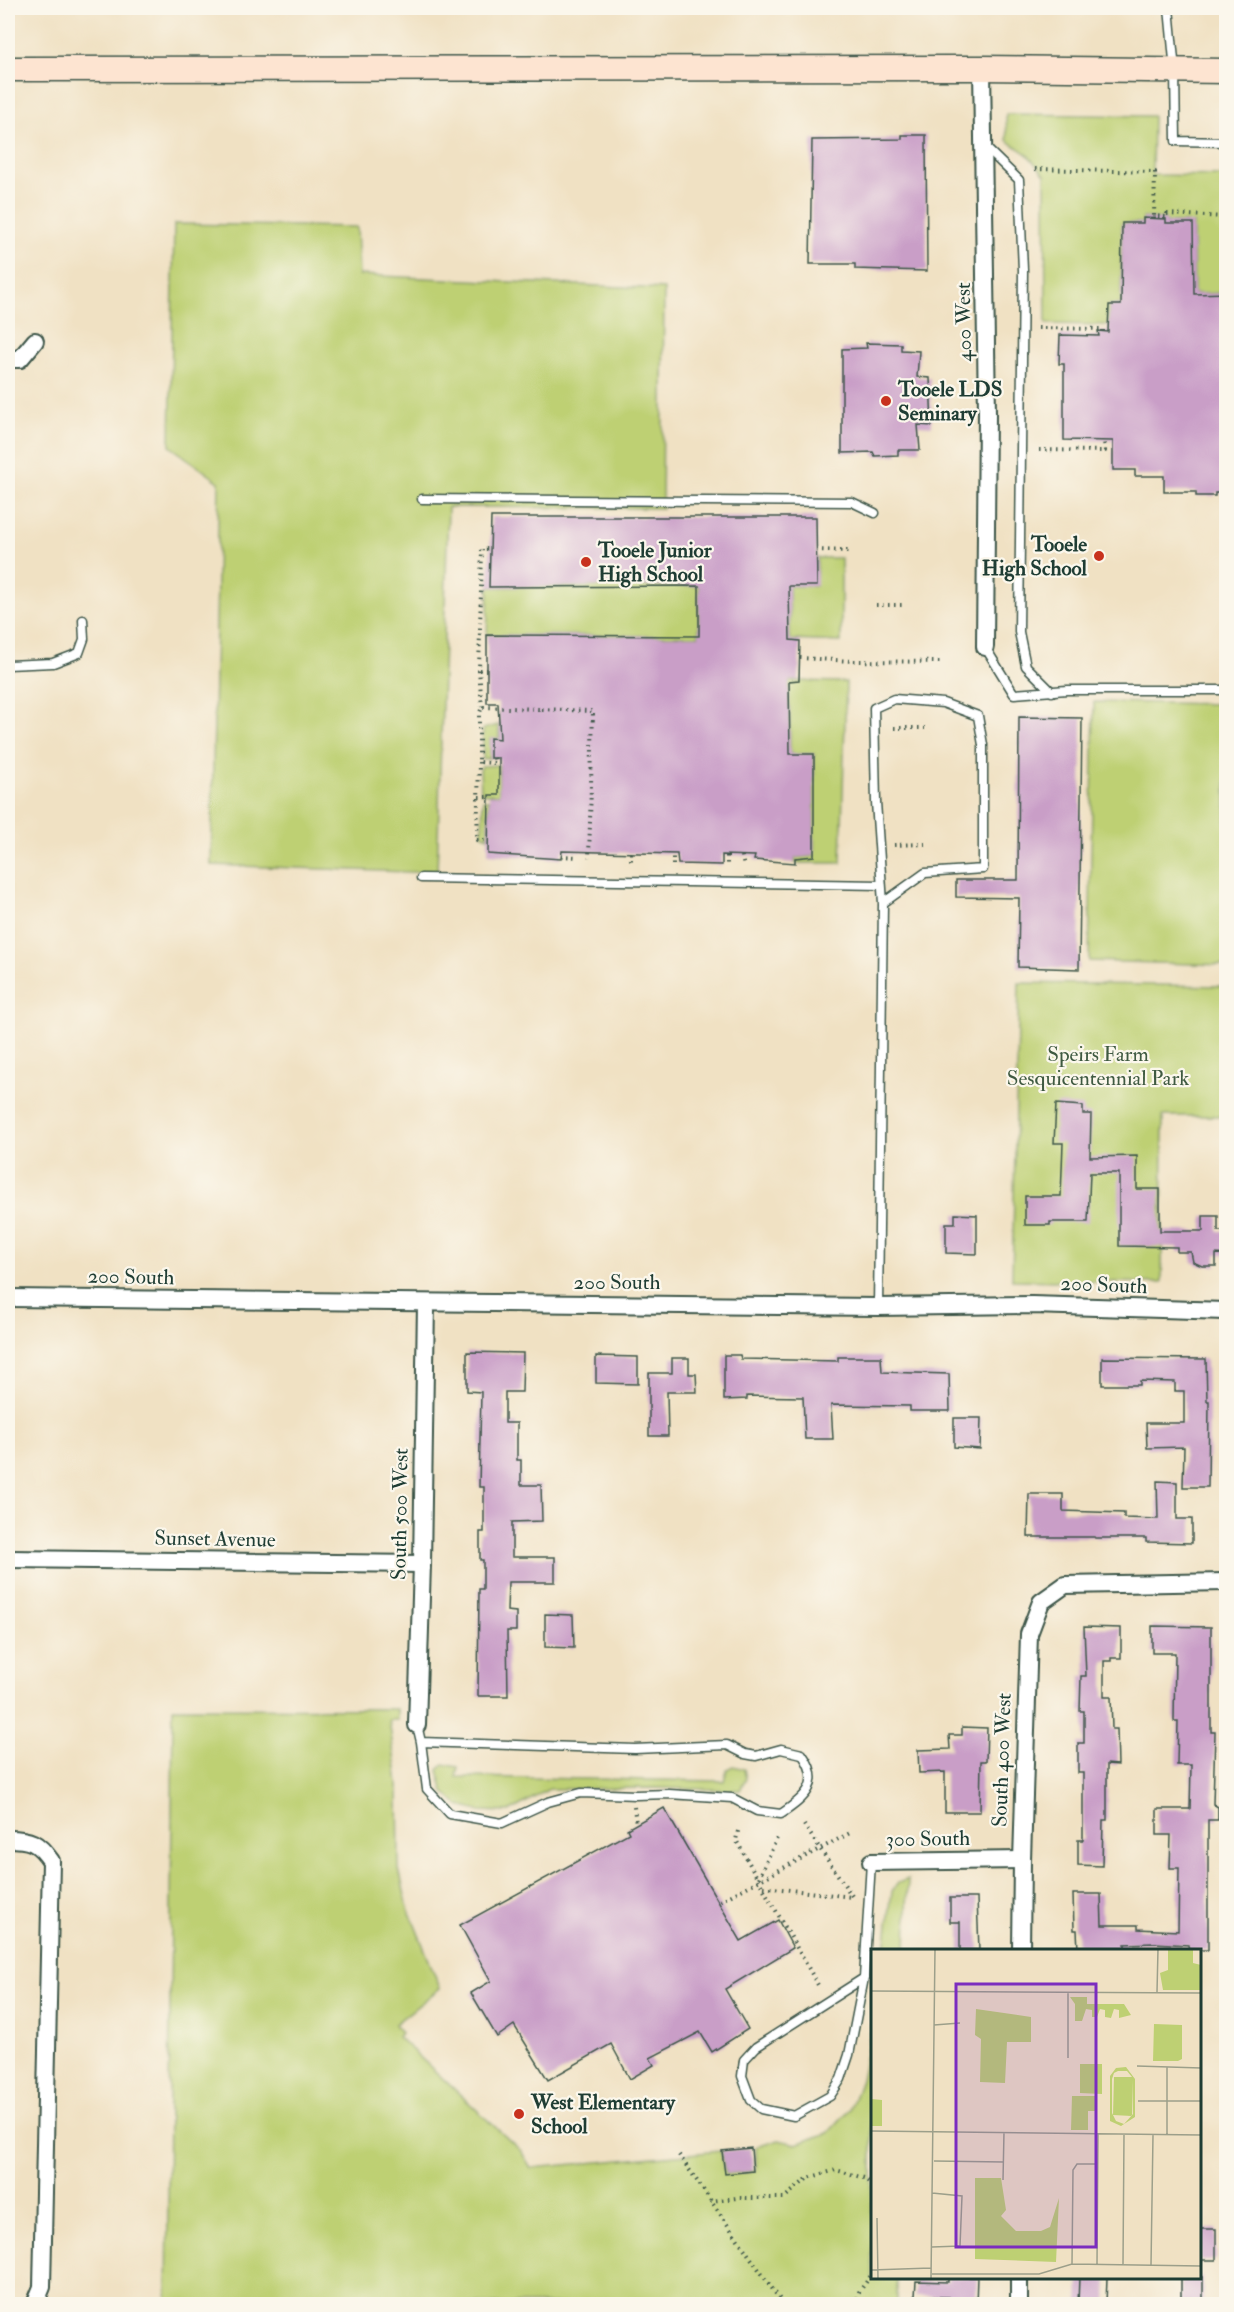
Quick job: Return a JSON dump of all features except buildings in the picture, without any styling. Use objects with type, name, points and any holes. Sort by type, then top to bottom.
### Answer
[{"type":"street","points":[[8,69],[982,68],[1227,71]]},
{"type":"street","name":"400 West","points":[[982,68],[986,359],[985,647]]},
{"type":"street","points":[[8,359],[21,359],[35,340]]},
{"type":"street","name":"200 South","points":[[8,1298],[878,1307],[1032,1305],[1227,1311]]},
{"type":"street","name":"South 500 West","points":[[417,1725],[426,1303]]},
{"type":"street","name":"Sunset Avenue","points":[[8,1559],[422,1564]]},
{"type":"street","name":"South 400 West","points":[[1021,1949],[1029,1634],[1041,1602],[1065,1585],[1227,1582]]},
{"type":"street","points":[[8,1839],[21,1839],[40,1845],[51,1861],[42,2287],[35,2304]]},
{"type":"street","name":"300 South","points":[[871,1862],[1022,1860]]},
{"type":"street","points":[[1019,2279],[1019,2304]]},
{"type":"lane","points":[[1169,8],[1175,71],[1176,141],[1227,142]]},
{"type":"lane","points":[[984,146],[1019,180],[1023,270],[1018,632],[1026,666],[1052,692]]},
{"type":"lane","points":[[422,499],[852,502],[875,513]]},
{"type":"lane","points":[[8,665],[53,663],[79,653],[84,639],[83,620]]},
{"type":"lane","points":[[985,647],[1014,694],[1227,690]]},
{"type":"lane","points":[[878,1307],[883,903],[876,802],[874,708],[894,699],[943,703],[978,716],[983,745],[983,869],[925,873],[883,903]]},
{"type":"lane","points":[[421,878],[881,885]]},
{"type":"lane","points":[[417,1725],[427,1788],[450,1814],[502,1823],[548,1802],[581,1793],[669,1794],[732,1798],[757,1811],[782,1814],[802,1800],[813,1779],[810,1766],[802,1754],[782,1749],[756,1756],[745,1754],[728,1745],[635,1749],[421,1742]]},
{"type":"lane","points":[[864,1978],[756,2047],[744,2060],[742,2076],[746,2090],[751,2100],[761,2109],[794,2116],[830,2096],[841,2079],[849,2055],[864,1978],[871,1862]]},
{"type":"path","points":[[1035,169],[1155,172],[1154,217],[1167,217],[1167,214],[1227,217]]},
{"type":"path","points":[[1038,328],[1103,329],[1103,332]]},
{"type":"path","points":[[1039,450],[1104,451],[1104,441]]},
{"type":"path","points":[[488,840],[477,840],[479,715],[482,707],[479,670],[482,549],[491,549]]},
{"type":"path","points":[[816,550],[850,551]]},
{"type":"path","points":[[876,605],[902,605]]},
{"type":"path","points":[[800,658],[943,662]]},
{"type":"path","points":[[479,670],[487,670]]},
{"type":"path","points":[[482,707],[593,711],[589,858]]},
{"type":"path","points":[[894,728],[925,728]]},
{"type":"path","points":[[479,762],[495,763],[494,758]]},
{"type":"path","points":[[479,797],[489,797]]},
{"type":"path","points":[[894,845],[925,844]]},
{"type":"path","points":[[631,853],[631,861]]},
{"type":"path","points":[[673,854],[673,865]]},
{"type":"path","points":[[561,856],[578,857]]},
{"type":"path","points":[[727,856],[727,867]]},
{"type":"path","points":[[742,856],[744,867]]},
{"type":"path","points":[[634,1804],[636,1824]]},
{"type":"path","points":[[763,1887],[852,1897],[804,1825]]},
{"type":"path","points":[[738,1831],[736,1840],[818,1985]]},
{"type":"path","points":[[720,1901],[852,1832]]},
{"type":"path","points":[[759,1879],[777,1838]]},
{"type":"path","points":[[679,2155],[783,2304]]},
{"type":"path","points":[[709,2201],[737,2198],[784,2198],[808,2178],[836,2170],[864,2178],[871,2184]]},
{"type":"path","points":[[856,2304],[859,2292],[871,2277]]},
{"type":"green space","points":[[1006,114],[1153,116],[1152,175],[1226,176],[1226,293],[1194,294],[1193,223],[1166,223],[1165,219],[1143,218],[1143,223],[1122,223],[1121,305],[1109,305],[1109,325],[1046,324],[1045,175],[1028,155],[1007,140]]},
{"type":"green space","points":[[174,224],[357,227],[359,275],[664,289],[662,508],[448,507],[437,873],[211,865],[219,482],[170,446]]},
{"type":"green space","points":[[817,558],[841,558],[841,642],[790,640],[789,586],[816,586]]},
{"type":"green space","points":[[699,586],[699,636],[487,635],[489,587]]},
{"type":"green space","points":[[789,681],[846,682],[841,863],[795,863],[795,858],[814,856],[814,754],[790,754]]},
{"type":"green space","points":[[1094,702],[1226,704],[1226,965],[1089,961]]},
{"type":"green space","points":[[499,725],[499,739],[490,739],[490,758],[483,759],[483,729]]},
{"type":"green space","points":[[499,765],[499,795],[481,793],[480,770],[482,766]]},
{"type":"green space","points":[[483,800],[489,800],[488,837],[482,834]]},
{"type":"green space","name":"Speirs Farm Sesquicentennial Park","points":[[1019,983],[1225,986],[1222,1116],[1163,1116],[1162,1283],[1012,1280]]},
{"type":"green space","points":[[173,1708],[397,1709],[397,1720],[389,1720],[398,1783],[399,1869],[407,1905],[440,1988],[395,2024],[401,2033],[398,2037],[521,2151],[531,2168],[721,2151],[725,2174],[756,2171],[756,2147],[779,2140],[796,2144],[828,2133],[850,2109],[861,2080],[871,2030],[871,2279],[897,2279],[897,2304],[167,2304]]},
{"type":"green space","points":[[444,1764],[458,1767],[456,1777],[724,1781],[727,1769],[733,1766],[744,1769],[746,1779],[740,1790],[549,1789],[509,1812],[480,1811],[459,1806],[444,1792],[438,1770]]},
{"type":"green space","points":[[908,1879],[906,1949],[885,1949],[892,1891],[898,1883]]},
{"type":"place","name":"Tooele LDS Seminary","points":[[886,401]]},
{"type":"place","name":"Tooele High School","points":[[1099,556]]},
{"type":"place","name":"Tooele Junior High School","points":[[586,562]]},
{"type":"place","name":"West Elementary School","points":[[519,2114]]}]
